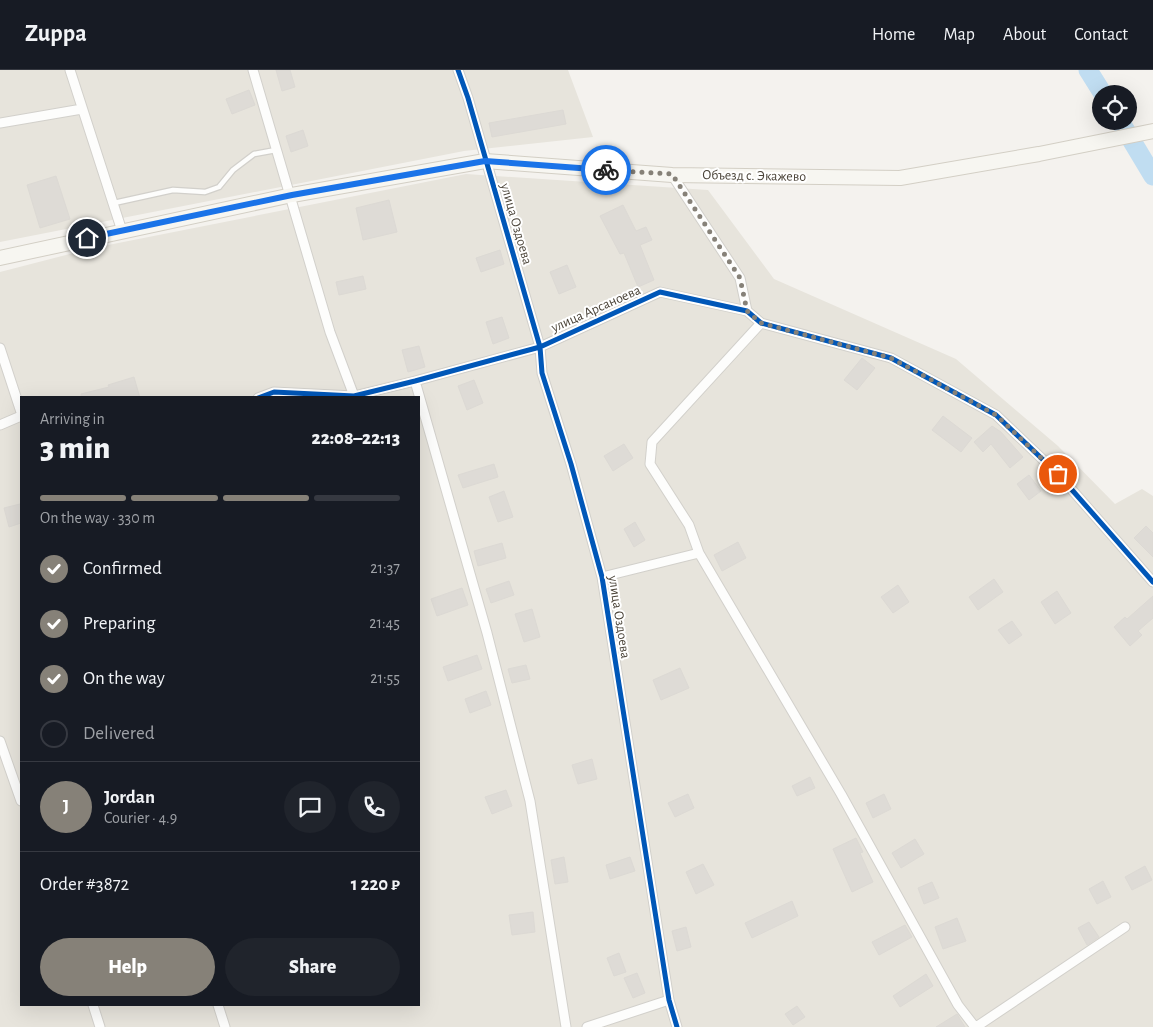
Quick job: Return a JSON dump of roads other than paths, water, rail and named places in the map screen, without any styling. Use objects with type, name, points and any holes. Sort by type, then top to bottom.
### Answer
[{"type":"main road","name":"Объезд с. Экажево","points":[[0,258],[122,230],[292,195],[485,161],[672,174],[900,178],[1039,154],[1153,131]]},
{"type":"street","points":[[70,70],[122,230]]},
{"type":"street","points":[[253,70],[276,150],[292,195],[330,332],[354,396]]},
{"type":"street","name":"улица Оздоева","points":[[458,70],[468,98],[540,347],[542,373],[571,464],[602,577],[669,1000],[677,1027]]},
{"type":"street","points":[[0,123],[82,109]]},
{"type":"street","points":[[672,174],[740,278],[747,311]]},
{"type":"street","name":"улица Арсаноева","points":[[263,396],[274,392],[354,396],[415,381],[540,347],[660,292],[747,311],[761,323],[891,358],[996,415],[1058,474],[1153,582]]},
{"type":"street","points":[[761,323],[652,442],[650,464],[689,525],[698,553],[841,794],[958,1005],[975,1027],[1125,927]]},
{"type":"street","points":[[0,348],[20,411]]},
{"type":"street","points":[[415,381],[419,396]]},
{"type":"street","points":[[420,398],[487,633],[530,801],[566,1027]]},
{"type":"street","points":[[0,425],[20,415]]},
{"type":"street","points":[[602,577],[698,553]]},
{"type":"street","points":[[0,741],[20,798]]},
{"type":"street","points":[[587,1027],[669,1000]]},
{"type":"street","points":[[93,1006],[100,1027]]},
{"type":"street","points":[[218,1006],[225,1027]]},
{"type":"lane","points":[[114,203],[173,190],[204,192],[219,187],[233,170],[254,154],[276,150]]},
{"type":"waterway","points":[[1088,70],[1097,85]]},
{"type":"waterway","points":[[1125,130],[1153,176]]}]
